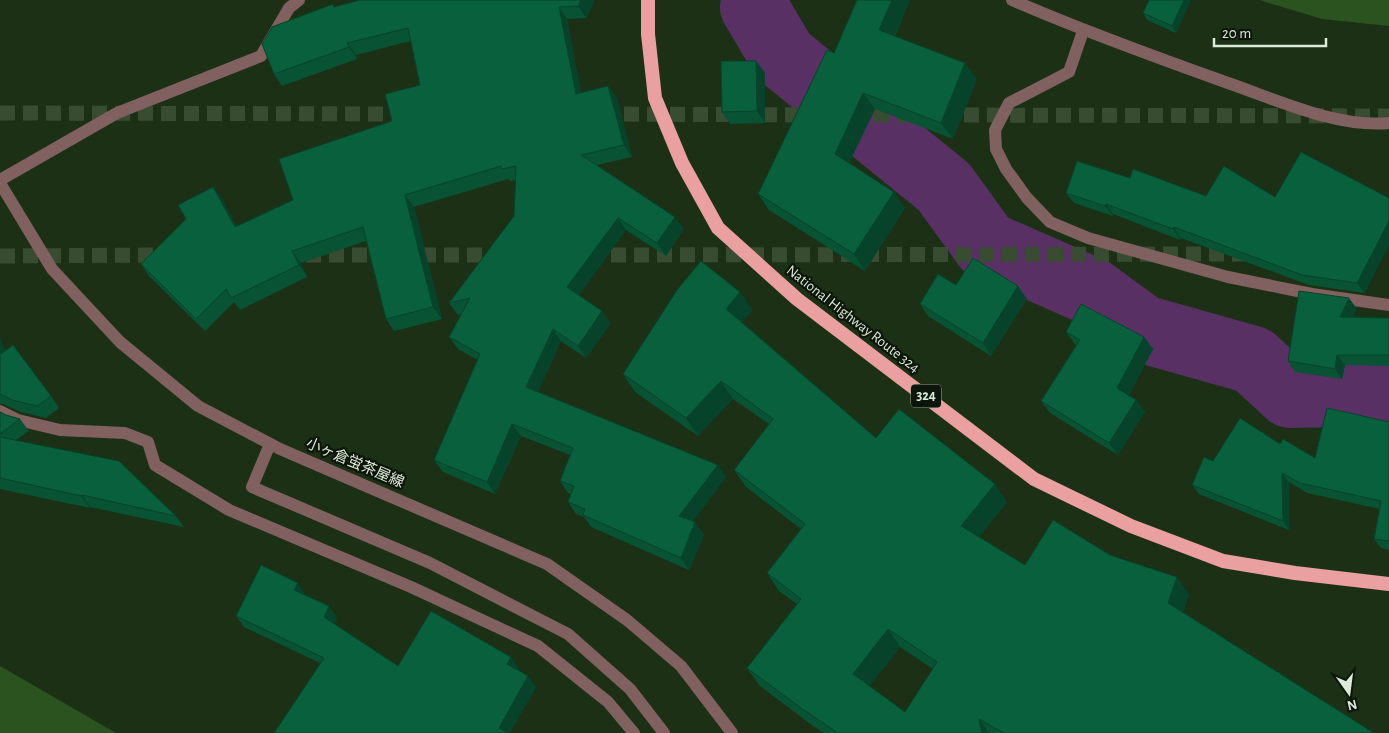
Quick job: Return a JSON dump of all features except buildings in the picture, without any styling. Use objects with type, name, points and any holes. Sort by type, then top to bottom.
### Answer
[{"type":"highway","name":"National Highway Route 324","points":[[648,0],[648,34],[655,98],[682,163],[718,228],[797,299],[1034,478],[1131,526],[1223,561],[1295,573],[1389,584]]},
{"type":"street","points":[[0,182],[116,113],[261,56],[289,8],[299,0]]},
{"type":"street","points":[[1012,0],[1083,31],[1311,112],[1370,125],[1389,123]]},
{"type":"street","points":[[1083,31],[1069,72],[1009,103],[995,130],[996,149],[1006,169],[1027,198],[1050,222],[1088,238],[1228,277],[1312,294],[1389,305]]},
{"type":"street","name":"小ヶ倉蛍茶屋線","points":[[0,182],[52,269],[120,342],[198,406],[270,444],[547,564],[627,620],[681,666],[732,733]]},
{"type":"street","points":[[0,411],[18,420],[60,430],[125,433],[148,442],[156,465],[228,510],[411,587],[538,646],[608,702],[634,733]]},
{"type":"street","points":[[270,444],[252,487],[430,563],[568,634],[630,688],[664,733]]},
{"type":"green space","points":[[1259,0],[1389,0],[1389,26],[1322,19]]},
{"type":"green space","points":[[0,666],[116,733],[0,733]]},
{"type":"waterway","points":[[755,0],[754,7],[783,56],[944,187],[986,245],[1091,291],[1143,329],[1253,360],[1290,394],[1389,392]]},
{"type":"tunnel","points":[[0,113],[408,114]]},
{"type":"tunnel","points":[[601,114],[816,115]]},
{"type":"tunnel","points":[[851,115],[911,115]]},
{"type":"tunnel","points":[[941,115],[1389,116]]},
{"type":"tunnel","points":[[588,255],[1245,254]]},
{"type":"tunnel","points":[[0,256],[170,255]]},
{"type":"tunnel","points":[[306,255],[505,255]]}]
